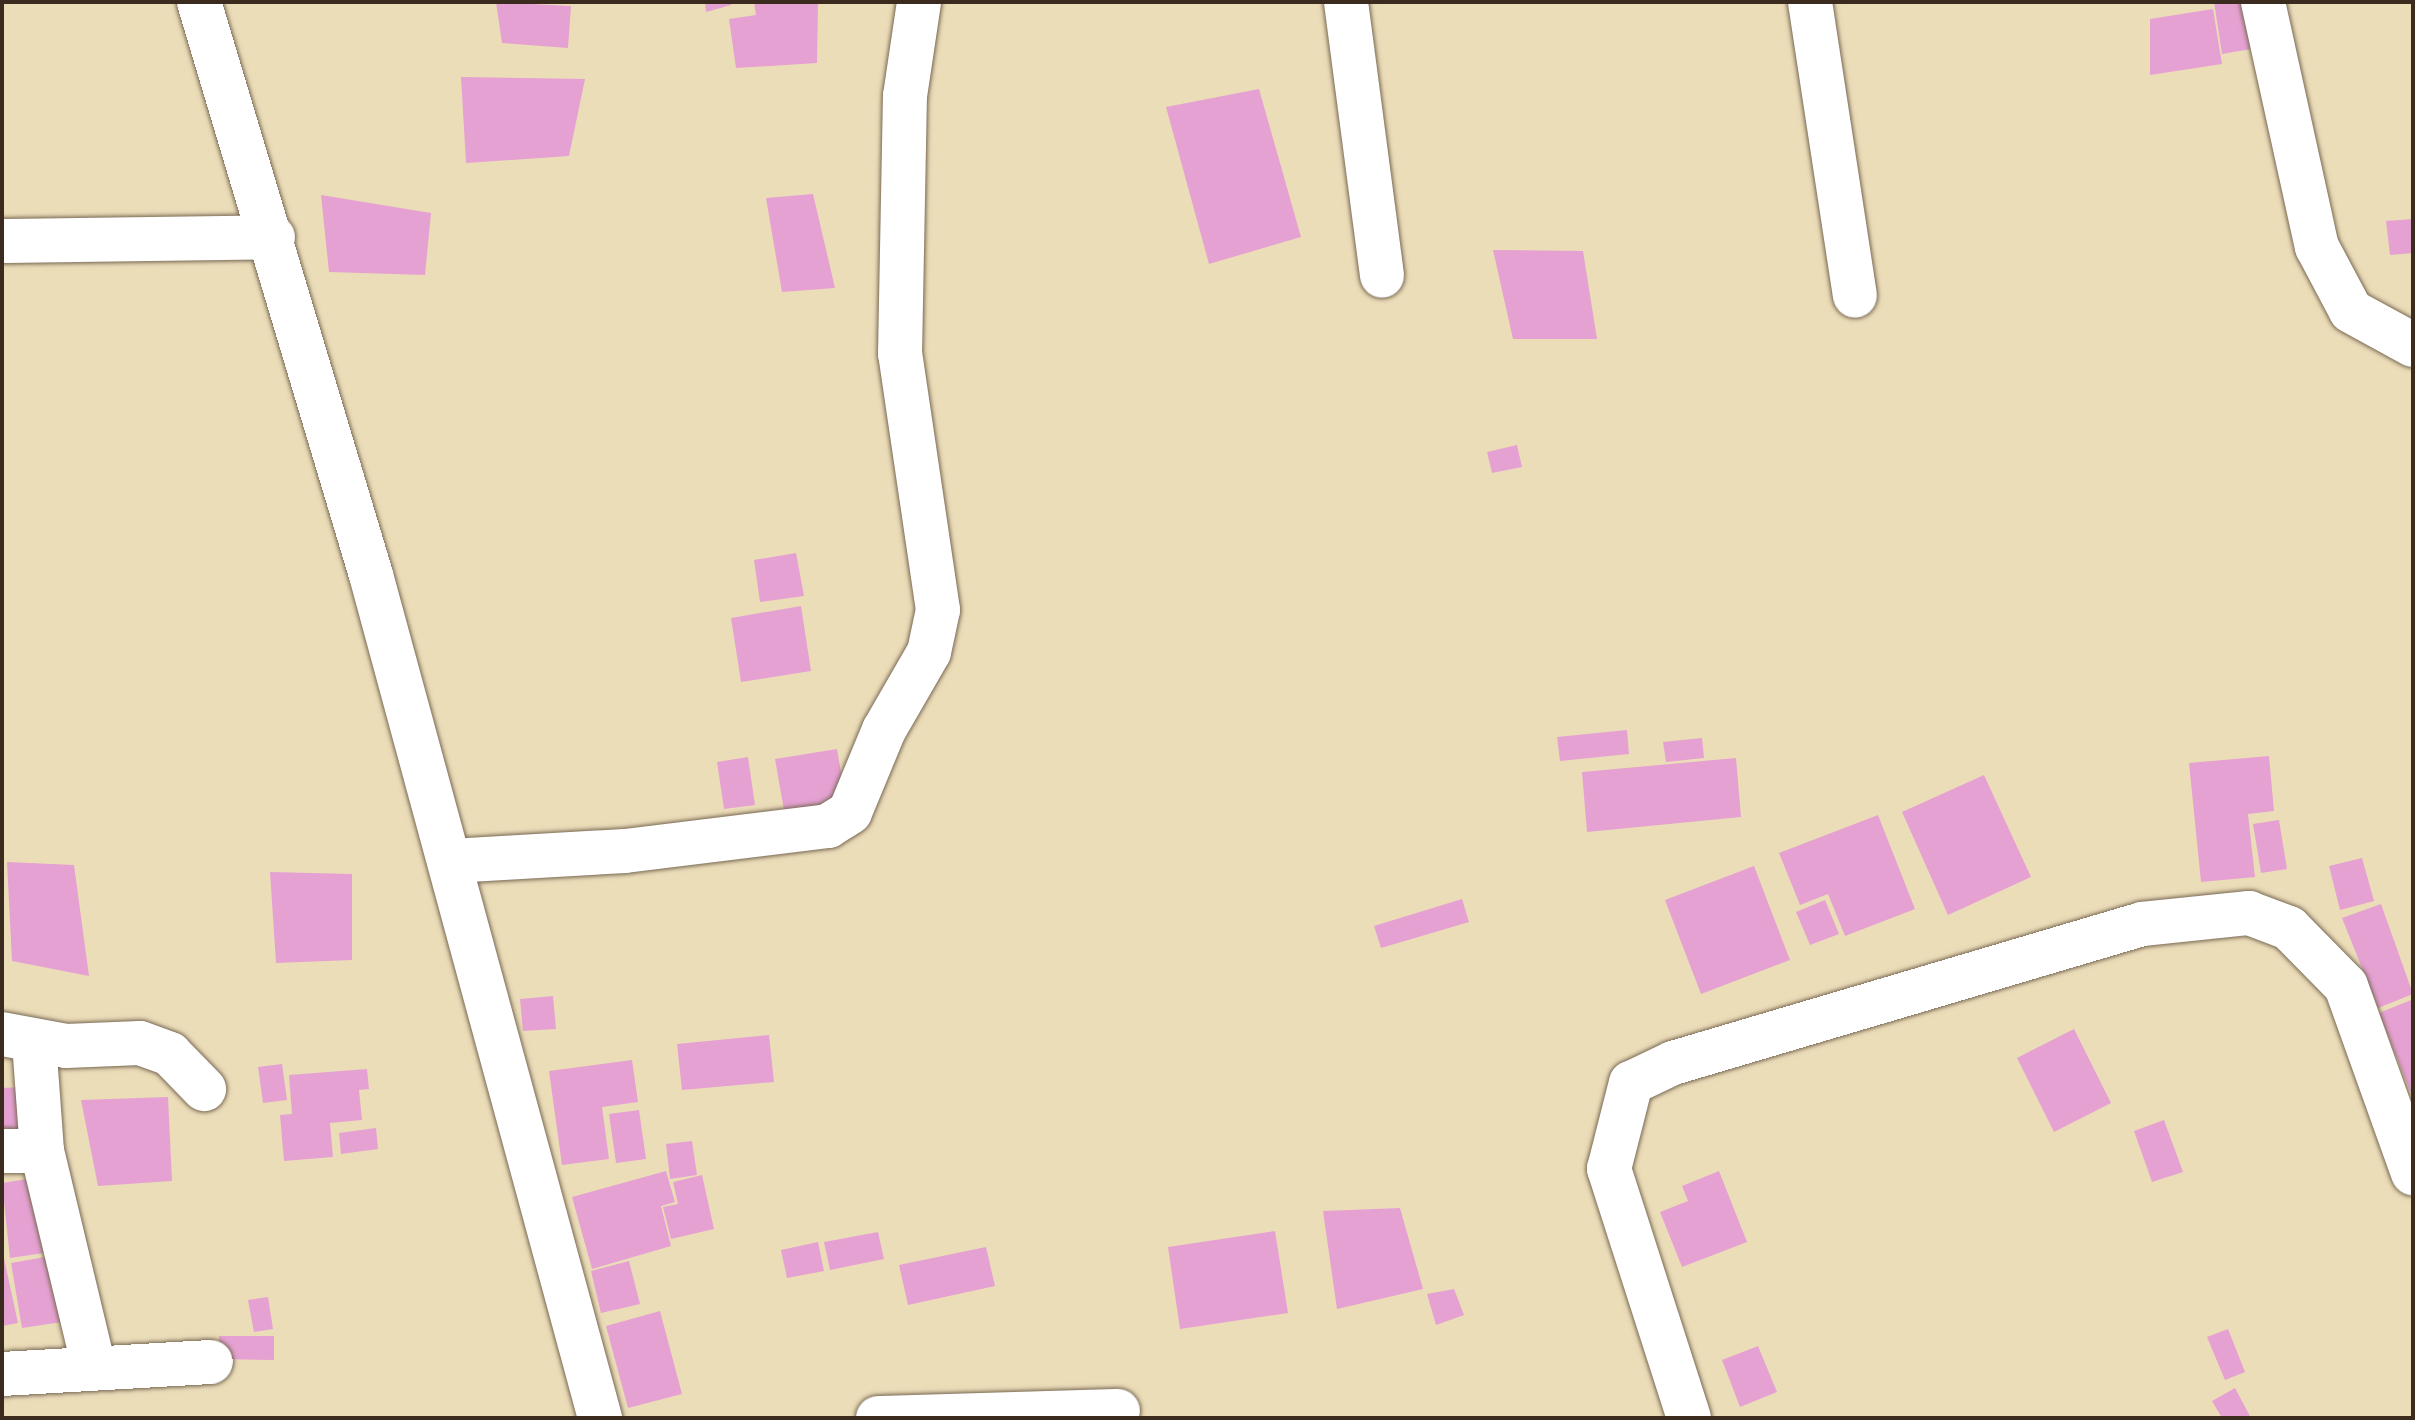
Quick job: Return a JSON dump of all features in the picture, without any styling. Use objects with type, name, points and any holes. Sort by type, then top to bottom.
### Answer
[{"type":"street","points":[[199,2],[273,237],[451,861],[600,1418]]},
{"type":"street","points":[[451,861],[625,851],[828,826],[850,812],[884,730],[929,652],[938,610],[900,354],[905,96],[919,2]]},
{"type":"street","points":[[1346,2],[1382,276]]},
{"type":"street","points":[[1810,2],[1855,296]]},
{"type":"street","points":[[2263,2],[2317,247],[2351,311],[2413,345]]},
{"type":"street","points":[[2,241],[273,237]]},
{"type":"street","points":[[1689,1418],[1609,1169],[1631,1083],[1673,1063],[2142,924],[2249,913],[2289,928],[2346,986],[2413,1173]]},
{"type":"street","points":[[94,1367],[22,1151],[18,1038],[140,1043],[170,1054],[204,1089]]},
{"type":"street","points":[[2,1374],[211,1362]]},
{"type":"street","points":[[878,1418],[1118,1411]]},
{"type":"building","points":[[496,2],[571,6],[568,48],[502,43]]},
{"type":"building","points":[[705,2],[731,2],[731,5],[706,12]]},
{"type":"building","points":[[754,2],[818,2],[817,63],[736,68],[729,19],[756,15]]},
{"type":"building","points":[[2214,2],[2249,2],[2257,48],[2222,54]]},
{"type":"building","points":[[2213,9],[2222,64],[2150,75],[2150,19]]},
{"type":"building","points":[[461,77],[585,79],[569,156],[466,163]]},
{"type":"building","points":[[1259,89],[1301,237],[1209,264],[1166,107]]},
{"type":"building","points":[[813,194],[835,288],[782,292],[766,198]]},
{"type":"building","points":[[321,195],[431,213],[425,275],[329,272]]},
{"type":"building","points":[[2413,219],[2413,253],[2390,255],[2386,221]]},
{"type":"building","points":[[1493,250],[1583,251],[1597,339],[1513,339]]},
{"type":"building","points":[[1517,445],[1522,467],[1492,473],[1487,452]]},
{"type":"building","points":[[796,553],[804,596],[760,602],[754,560]]},
{"type":"building","points":[[801,606],[811,671],[741,682],[731,618]]},
{"type":"building","points":[[1627,730],[1629,754],[1560,761],[1557,737]]},
{"type":"building","points":[[1702,738],[1704,758],[1666,762],[1663,742]]},
{"type":"building","points":[[837,749],[847,807],[785,816],[775,759]]},
{"type":"building","points":[[2269,756],[2274,811],[2248,814],[2255,877],[2201,882],[2189,763]]},
{"type":"building","points":[[748,757],[755,805],[724,809],[717,762]]},
{"type":"building","points":[[1736,758],[1741,817],[1587,832],[1582,772]]},
{"type":"building","points":[[1984,775],[2031,877],[1948,915],[1902,812]]},
{"type":"building","points":[[1878,815],[1915,909],[1845,936],[1828,894],[1800,905],[1779,853]]},
{"type":"building","points":[[2279,820],[2287,869],[2261,873],[2253,824]]},
{"type":"building","points":[[2362,858],[2374,901],[2340,910],[2329,866]]},
{"type":"building","points":[[7,862],[74,865],[89,976],[12,961]]},
{"type":"building","points":[[1754,866],[1790,960],[1701,994],[1665,900]]},
{"type":"building","points":[[270,872],[352,874],[352,960],[276,963]]},
{"type":"building","points":[[1462,899],[1469,922],[1381,948],[1374,926]]},
{"type":"building","points":[[1825,900],[1839,934],[1810,945],[1796,912]]},
{"type":"building","points":[[2381,904],[2413,994],[2378,1008],[2342,918]]},
{"type":"building","points":[[553,996],[556,1029],[523,1031],[520,999]]},
{"type":"building","points":[[2411,1000],[2413,1006],[2413,1098],[2379,1013]]},
{"type":"building","points":[[2074,1029],[2111,1103],[2054,1132],[2017,1058]]},
{"type":"building","points":[[769,1035],[774,1082],[682,1090],[677,1044]]},
{"type":"building","points":[[632,1060],[638,1102],[602,1107],[609,1159],[562,1165],[549,1071]]},
{"type":"building","points":[[282,1064],[287,1100],[263,1103],[258,1067]]},
{"type":"building","points":[[367,1069],[369,1089],[359,1090],[362,1120],[330,1123],[333,1157],[284,1161],[280,1115],[292,1114],[289,1075]]},
{"type":"building","points":[[22,1087],[26,1143],[2,1145],[2,1088]]},
{"type":"building","points":[[168,1097],[172,1181],[98,1186],[81,1100]]},
{"type":"building","points":[[639,1110],[646,1159],[616,1163],[609,1114]]},
{"type":"building","points":[[2164,1120],[2183,1172],[2152,1182],[2134,1131]]},
{"type":"building","points":[[376,1128],[378,1149],[341,1154],[339,1133]]},
{"type":"building","points":[[692,1141],[697,1175],[670,1179],[666,1144]]},
{"type":"building","points":[[666,1171],[675,1202],[661,1206],[671,1246],[592,1269],[572,1197]]},
{"type":"building","points":[[1719,1171],[1747,1242],[1682,1267],[1660,1212],[1688,1201],[1682,1186]]},
{"type":"building","points":[[702,1175],[714,1229],[671,1239],[663,1207],[678,1204],[673,1182]]},
{"type":"building","points":[[40,1177],[51,1252],[10,1258],[2,1183]]},
{"type":"building","points":[[1400,1208],[1423,1289],[1337,1309],[1323,1211]]},
{"type":"building","points":[[1275,1231],[1288,1313],[1180,1329],[1168,1247]]},
{"type":"building","points":[[878,1232],[884,1259],[830,1270],[824,1242]]},
{"type":"building","points":[[818,1242],[824,1271],[787,1278],[781,1250]]},
{"type":"building","points":[[986,1247],[995,1286],[908,1305],[899,1265]]},
{"type":"building","points":[[2,1249],[18,1323],[2,1326]]},
{"type":"building","points":[[51,1256],[62,1322],[22,1328],[11,1263]]},
{"type":"building","points":[[629,1261],[640,1304],[601,1313],[591,1271]]},
{"type":"building","points":[[1454,1289],[1464,1315],[1436,1325],[1427,1294]]},
{"type":"building","points":[[268,1297],[273,1329],[254,1332],[248,1300]]},
{"type":"building","points":[[660,1311],[682,1394],[628,1408],[606,1326]]},
{"type":"building","points":[[2228,1329],[2245,1372],[2225,1380],[2207,1337]]},
{"type":"building","points":[[219,1336],[274,1336],[274,1360],[218,1359]]},
{"type":"building","points":[[1758,1346],[1777,1392],[1740,1407],[1722,1360]]},
{"type":"building","points":[[2235,1388],[2251,1418],[2222,1418],[2212,1401]]}]
